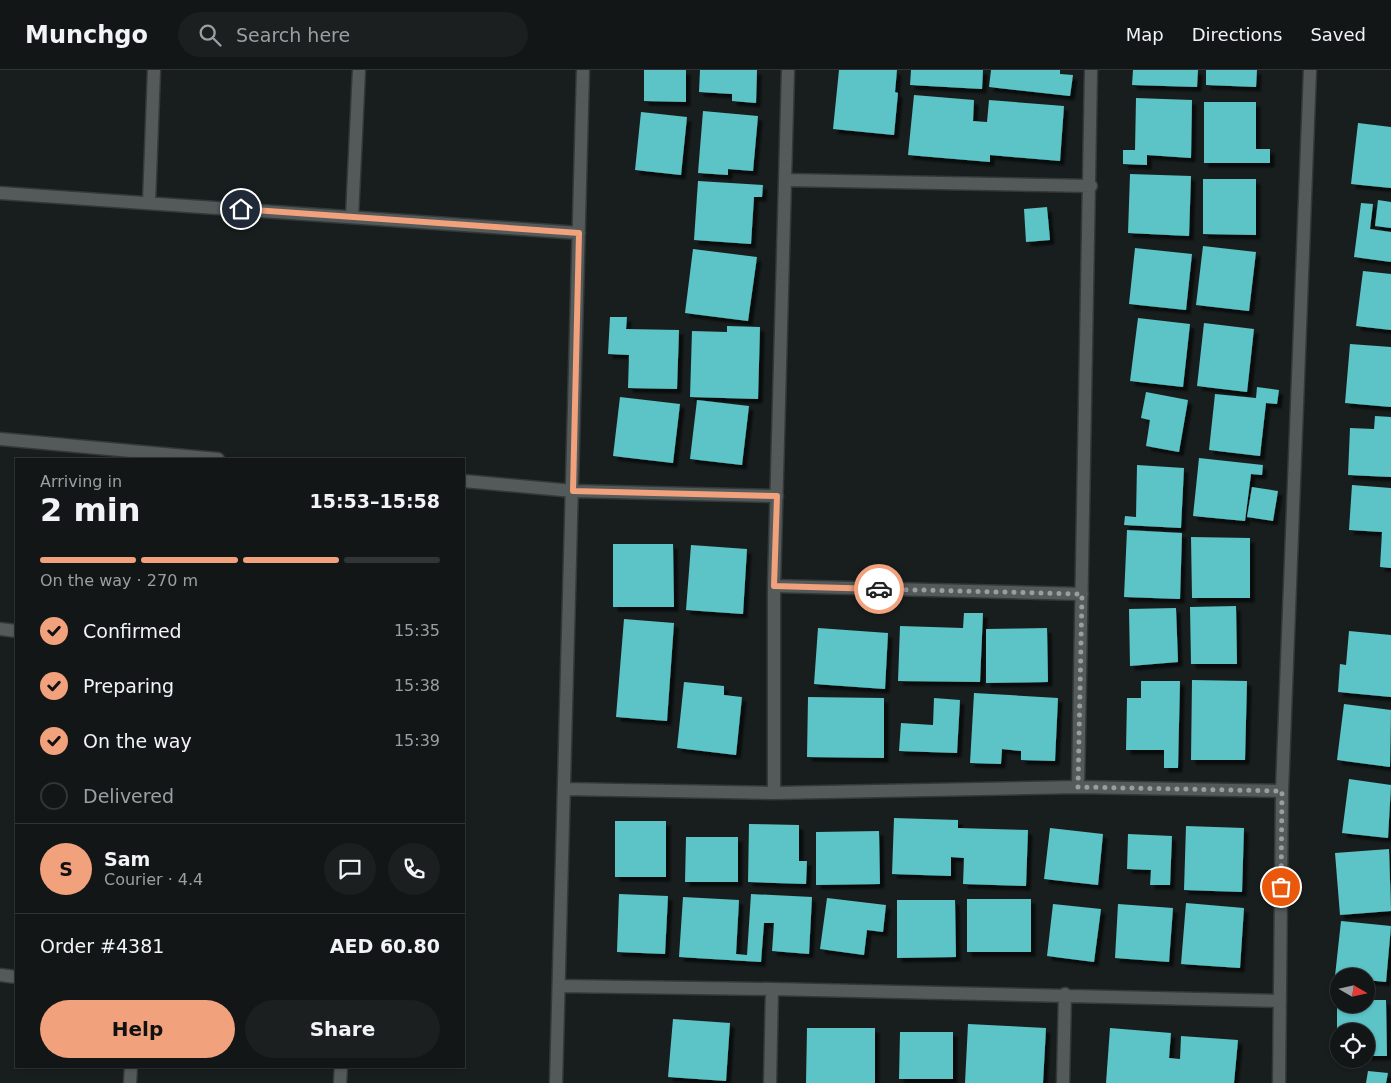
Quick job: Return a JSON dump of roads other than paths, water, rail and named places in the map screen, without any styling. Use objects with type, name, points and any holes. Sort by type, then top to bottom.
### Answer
[{"type":"street","points":[[149,203],[154,70]]},
{"type":"street","points":[[352,217],[359,70]]},
{"type":"street","points":[[556,1083],[583,70]]},
{"type":"street","points":[[774,793],[774,586],[788,70]]},
{"type":"street","points":[[1078,787],[1091,186],[1091,70]]},
{"type":"street","points":[[1279,1083],[1282,791],[1310,70]]},
{"type":"street","points":[[786,180],[1091,186]]},
{"type":"street","points":[[0,193],[579,233]]},
{"type":"street","points":[[0,439],[207,458]]},
{"type":"street","points":[[465,481],[573,491],[777,496]]},
{"type":"street","points":[[774,586],[1082,594]]},
{"type":"street","points":[[0,629],[15,631]]},
{"type":"street","points":[[564,789],[774,793],[1078,787],[1282,791]]},
{"type":"street","points":[[0,975],[15,977]]},
{"type":"street","points":[[558,986],[1065,994],[1280,1001]]},
{"type":"street","points":[[770,1083],[772,989]]},
{"type":"street","points":[[1063,1083],[1065,994]]},
{"type":"street","points":[[130,1083],[131,1068]]},
{"type":"street","points":[[340,1083],[341,1068]]}]
